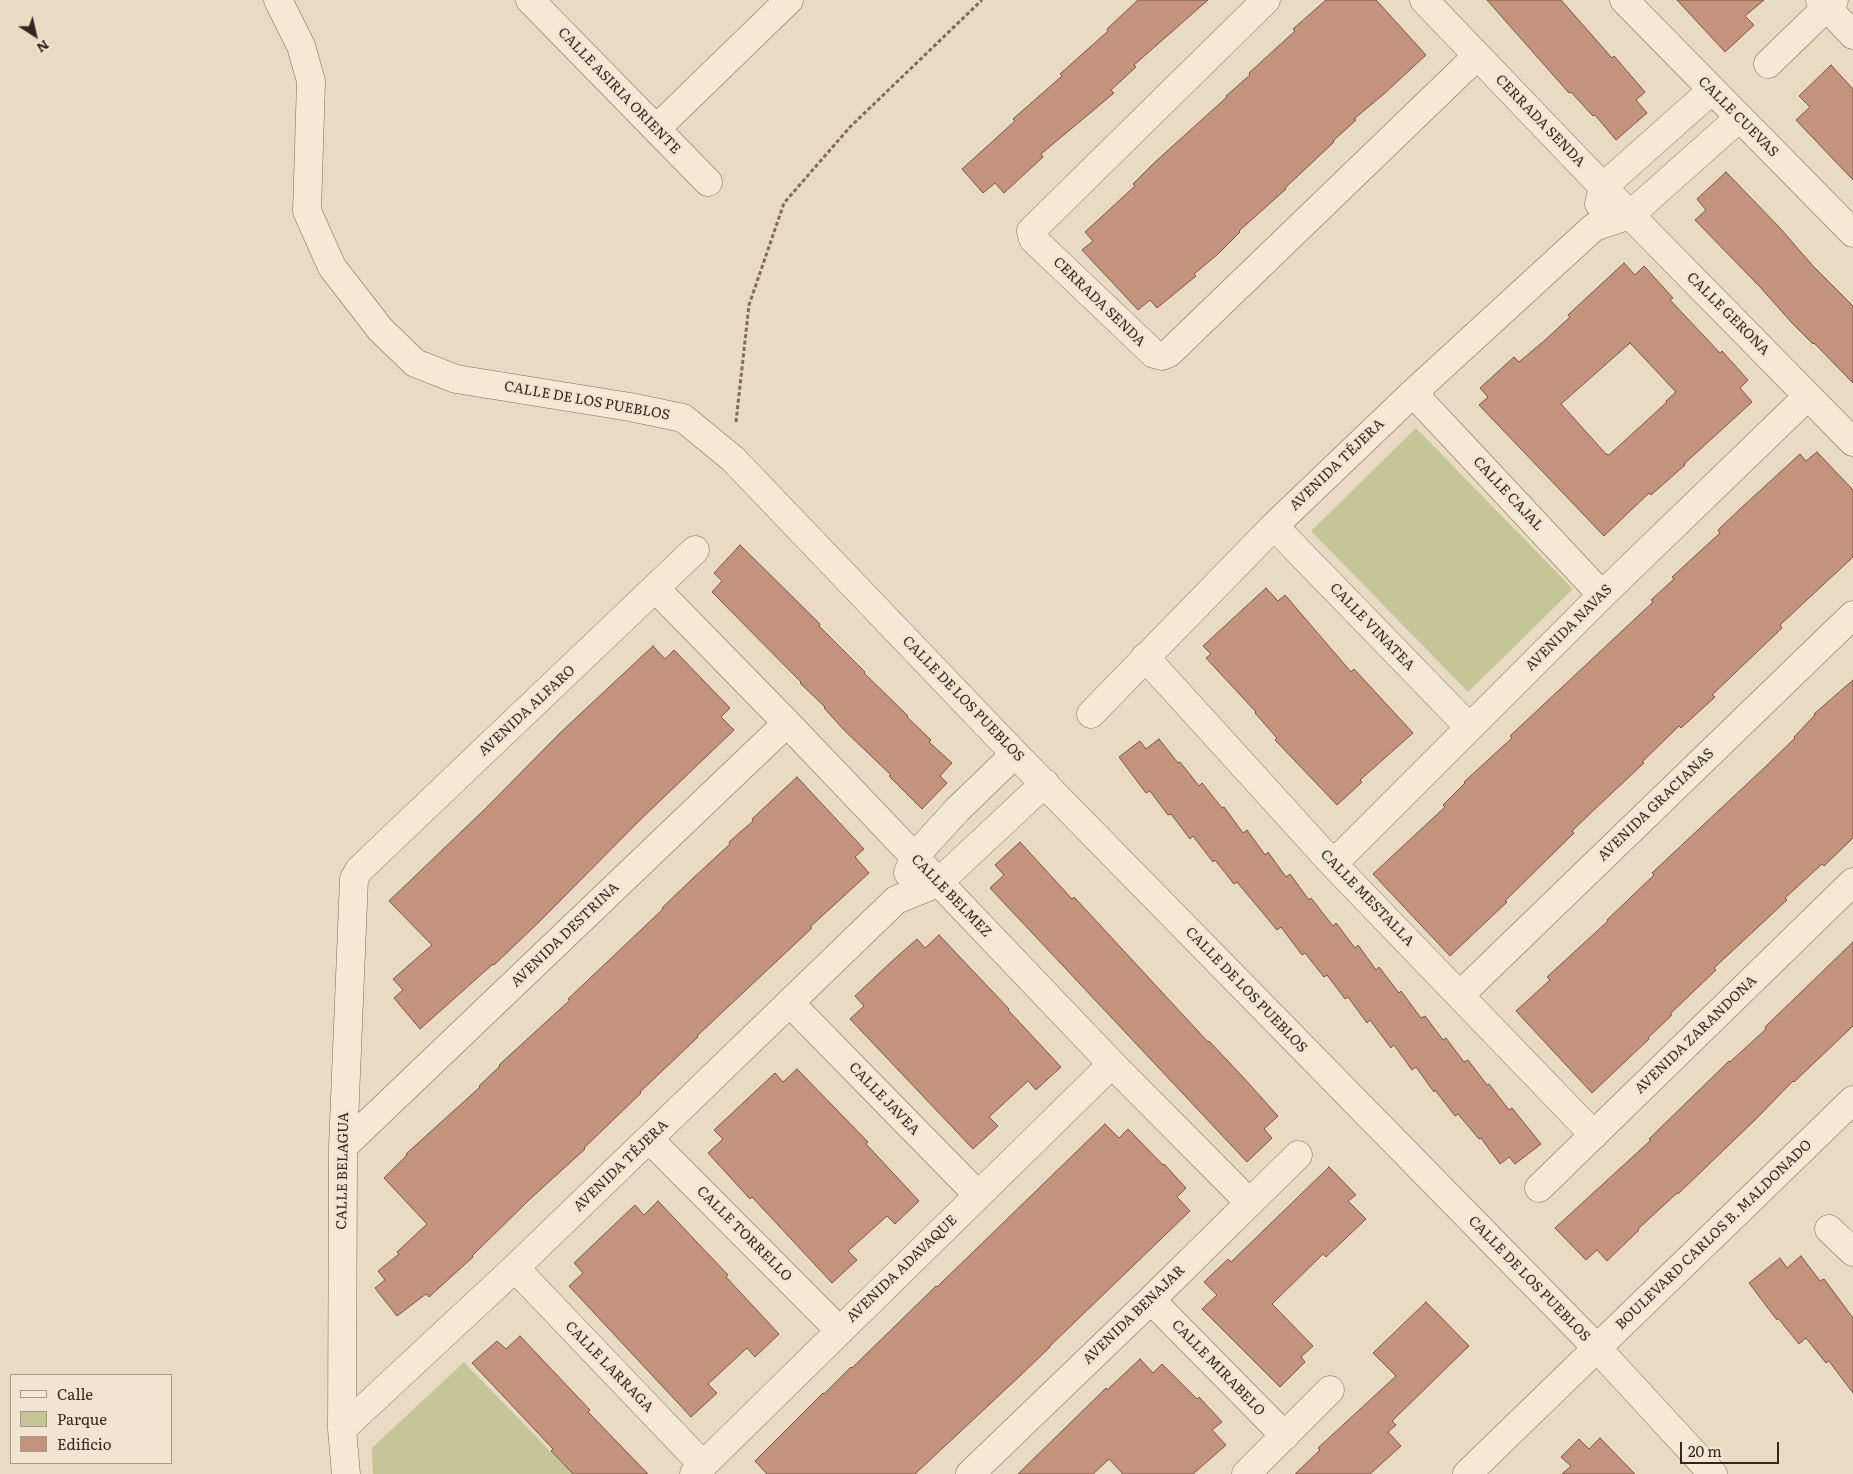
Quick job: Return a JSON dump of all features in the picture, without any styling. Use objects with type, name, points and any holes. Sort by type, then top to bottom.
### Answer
[{"type":"street","name":"CALLE DE LOS PUEBLOS","points":[[278,0],[301,46],[312,82],[307,211],[332,268],[380,329],[415,363],[456,379],[630,407],[683,418],[733,459],[1015,754],[1596,1348],[1714,1474]]},
{"type":"street","name":"CALLE ASIRIA ORIENTE","points":[[530,0],[708,182]]},
{"type":"street","points":[[656,128],[789,0]]},
{"type":"street","name":"CERRADA SENDA","points":[[1266,0],[1031,231],[1033,239],[1154,354],[1162,356],[1169,353],[1477,56]]},
{"type":"street","name":"CERRADA SENDA","points":[[1424,0],[1603,187]]},
{"type":"street","name":"CALLE CUEVAS","points":[[1624,0],[1853,233]]},
{"type":"street","points":[[1768,64],[1827,2],[1853,35]]},
{"type":"street","points":[[1594,227],[1603,187],[1712,90]]},
{"type":"street","name":"AVENIDA TÉJERA","points":[[1091,714],[1274,526],[1413,392],[1594,227],[1630,215],[1739,118]]},
{"type":"street","name":"CALLE GERONA","points":[[1603,187],[1853,442]]},
{"type":"street","name":"CALLE CAJAL","points":[[1413,392],[1602,595]]},
{"type":"street","name":"AVENIDA NAVAS","points":[[1333,864],[1602,595],[1808,396]]},
{"type":"street","name":"CALLE VINATEA","points":[[1274,526],[1469,728]]},
{"type":"street","name":"AVENIDA ALFARO","points":[[359,870],[695,550]]},
{"type":"street","name":"CALLE BELMEZ","points":[[656,589],[787,723],[1112,1064],[1249,1202]]},
{"type":"street","name":"AVENIDA GRACIANAS","points":[[1460,994],[1853,615]]},
{"type":"street","name":"CALLE MESTALLA","points":[[1145,657],[1333,864],[1594,1134]]},
{"type":"street","name":"AVENIDA DESTRINA","points":[[343,1147],[787,723]]},
{"type":"street","name":"AVENIDA TÉJERA","points":[[342,1430],[515,1268],[791,1004],[896,900],[914,857],[1015,754]]},
{"type":"street","name":"AVENIDA TÉJERA","points":[[896,900],[938,883],[1045,783]]},
{"type":"street","name":"CALLE BELAGUA","points":[[346,1474],[342,1430],[343,1147],[352,887],[359,870]]},
{"type":"street","name":"AVENIDA ZARANDONA","points":[[1540,1188],[1853,882]]},
{"type":"street","name":"CALLE JAVEA","points":[[791,1004],[978,1195]]},
{"type":"street","name":"AVENIDA ADAVAQUE","points":[[698,1470],[1112,1064]]},
{"type":"street","name":"BOULEVARD CARLOS B. MALDONADO","points":[[1467,1474],[1853,1100]]},
{"type":"street","name":"CALLE TORRELLO","points":[[649,1139],[839,1330]]},
{"type":"street","name":"AVENIDA BENAJAR","points":[[970,1474],[1298,1155]]},
{"type":"street","points":[[1829,1229],[1853,1252]]},
{"type":"street","name":"CALLE LARRAGA","points":[[515,1268],[698,1470]]},
{"type":"street","name":"CALLE MIRABELO","points":[[1151,1300],[1285,1436]]},
{"type":"street","points":[[1246,1474],[1330,1390]]},
{"type":"path","points":[[733,459],[741,365],[749,304],[784,203],[850,127],[982,0]]},
{"type":"green space","points":[[1416,428],[1573,589],[1468,692],[1311,531]]},
{"type":"green space","points":[[464,1362],[572,1474],[373,1474],[372,1448]]},
{"type":"building","points":[[1138,0],[1208,0],[1134,65],[1136,67],[1111,90],[1114,93],[1041,154],[1043,157],[1004,193],[995,183],[983,193],[962,169],[1015,121],[1013,119],[1062,76],[1060,74],[1108,31],[1107,29]]},
{"type":"building","points":[[1326,0],[1376,0],[1426,55],[1354,119],[1356,120],[1286,189],[1239,231],[1218,254],[1194,274],[1196,276],[1157,308],[1150,300],[1138,310],[1082,250],[1093,241],[1085,232],[1135,186],[1133,184],[1155,162],[1250,75],[1249,73],[1295,31],[1293,29]]},
{"type":"building","points":[[1487,0],[1561,0],[1645,92],[1636,100],[1647,113],[1616,140],[1595,115],[1593,116],[1571,92],[1569,93]]},
{"type":"building","points":[[1677,0],[1764,0],[1745,16],[1754,25],[1725,52]]},
{"type":"building","points":[[1831,65],[1853,89],[1853,180],[1796,120],[1810,107],[1799,96]]},
{"type":"building","points":[[1726,172],[1780,228],[1813,266],[1853,306],[1853,383],[1792,323],[1695,220],[1706,210],[1697,199]]},
{"type":"building","points":[[1624,263],[1635,275],[1644,266],[1673,298],[1670,300],[1720,353],[1722,351],[1748,380],[1740,388],[1752,402],[1685,465],[1651,495],[1649,493],[1604,536],[1479,405],[1488,397],[1480,388],[1514,357],[1519,362],[1570,317],[1568,315]],"holes":[[[1630,343],[1676,392],[1609,455],[1561,404]]]},
{"type":"building","points":[[1817,452],[1853,490],[1853,557],[1780,625],[1782,628],[1712,695],[1715,697],[1681,728],[1679,726],[1642,762],[1644,763],[1572,831],[1574,833],[1505,901],[1507,902],[1450,956],[1373,874],[1445,807],[1443,805],[1464,782],[1512,738],[1510,736],[1653,602],[1651,600],[1674,579],[1672,577],[1720,533],[1718,530],[1740,509],[1800,454],[1806,461]]},
{"type":"building","points":[[740,545],[820,624],[819,626],[931,740],[929,742],[952,763],[940,776],[947,783],[922,809],[712,592],[722,581],[714,573]]},
{"type":"building","points":[[1266,588],[1278,601],[1285,595],[1351,672],[1354,669],[1413,733],[1360,780],[1362,782],[1337,805],[1275,740],[1277,738],[1256,712],[1206,658],[1211,654],[1203,646]]},
{"type":"building","points":[[653,646],[665,659],[674,650],[730,708],[721,717],[734,730],[494,965],[420,1029],[394,998],[403,990],[393,979],[432,945],[389,901],[485,809],[561,732]]},
{"type":"building","points":[[1853,680],[1853,838],[1824,866],[1822,864],[1785,898],[1787,900],[1714,968],[1716,970],[1670,1014],[1672,1015],[1649,1039],[1592,1093],[1516,1011],[1550,980],[1547,977],[1608,921],[1654,875],[1652,873],[1795,738],[1814,714]]},
{"type":"building","points":[[1159,739],[1199,786],[1202,783],[1222,808],[1224,807],[1243,833],[1247,830],[1265,855],[1268,852],[1286,877],[1290,874],[1309,900],[1311,898],[1333,926],[1336,923],[1355,948],[1358,945],[1376,970],[1379,967],[1399,993],[1401,991],[1421,1018],[1425,1016],[1443,1040],[1446,1038],[1464,1062],[1468,1060],[1487,1085],[1489,1084],[1509,1110],[1512,1108],[1541,1144],[1515,1164],[1509,1157],[1500,1164],[1481,1138],[1479,1139],[1458,1114],[1455,1116],[1435,1090],[1434,1092],[1416,1067],[1412,1070],[1394,1045],[1391,1048],[1370,1020],[1367,1023],[1348,997],[1345,999],[1327,975],[1324,977],[1305,953],[1302,955],[1281,927],[1277,930],[1237,882],[1234,884],[1215,860],[1213,862],[1193,836],[1190,839],[1171,814],[1168,815],[1150,791],[1146,793],[1119,757],[1140,741],[1146,749]]},
{"type":"building","points":[[797,777],[864,849],[855,857],[869,873],[697,1036],[585,1149],[529,1200],[473,1257],[429,1297],[426,1294],[397,1316],[375,1288],[385,1280],[378,1271],[399,1254],[397,1252],[427,1224],[384,1178],[406,1154],[480,1087],[499,1065],[570,1000],[568,999],[663,909],[730,844],[729,842],[753,821],[752,819]]},
{"type":"building","points":[[1020,842],[1072,899],[1074,897],[1278,1116],[1264,1129],[1272,1138],[1247,1162],[990,888],[1004,875],[995,865]]},
{"type":"building","points":[[939,935],[1061,1067],[1036,1090],[1028,1081],[989,1117],[998,1126],[973,1149],[850,1019],[864,1006],[855,996],[891,962],[917,939],[925,948]]},
{"type":"building","points":[[1853,942],[1853,1026],[1793,1081],[1678,1194],[1638,1229],[1607,1261],[1597,1250],[1586,1260],[1555,1228],[1651,1140],[1649,1139],[1729,1061],[1766,1029],[1765,1027]]},
{"type":"building","points":[[797,1069],[868,1142],[866,1144],[919,1201],[895,1224],[887,1216],[848,1251],[857,1260],[832,1283],[708,1153],[723,1139],[714,1130],[775,1073],[783,1082]]},
{"type":"building","points":[[1105,1124],[1119,1138],[1128,1129],[1164,1164],[1186,1188],[1177,1197],[1190,1211],[1022,1374],[915,1474],[767,1474],[755,1461],[823,1393],[937,1287]]},
{"type":"building","points":[[1329,1167],[1356,1195],[1348,1201],[1366,1219],[1326,1257],[1323,1254],[1272,1304],[1313,1346],[1301,1357],[1305,1362],[1280,1387],[1202,1309],[1217,1295],[1204,1282],[1228,1259],[1231,1262]]},
{"type":"building","points":[[658,1201],[728,1275],[726,1277],[779,1334],[755,1357],[747,1348],[708,1384],[717,1393],[691,1417],[569,1286],[583,1273],[574,1263],[635,1205],[644,1215]]},
{"type":"building","points":[[1801,1256],[1820,1281],[1824,1279],[1853,1318],[1853,1393],[1829,1361],[1826,1363],[1806,1338],[1799,1344],[1778,1318],[1777,1320],[1749,1283],[1780,1258],[1787,1268]]},
{"type":"building","points":[[1426,1302],[1469,1346],[1392,1421],[1396,1425],[1388,1432],[1401,1446],[1370,1474],[1295,1474],[1320,1450],[1318,1448],[1396,1376],[1373,1353]]},
{"type":"building","points":[[520,1336],[590,1410],[588,1412],[648,1474],[573,1474],[551,1451],[553,1449],[472,1363],[497,1341],[506,1349]]},
{"type":"building","points":[[1140,1359],[1153,1373],[1162,1364],[1197,1399],[1199,1397],[1222,1422],[1212,1430],[1226,1445],[1193,1474],[1123,1474],[1109,1459],[1093,1474],[1018,1474],[1106,1388],[1107,1390]]},
{"type":"building","points":[[1600,1438],[1635,1474],[1562,1474],[1571,1466],[1561,1457],[1579,1439],[1589,1449]]}]
